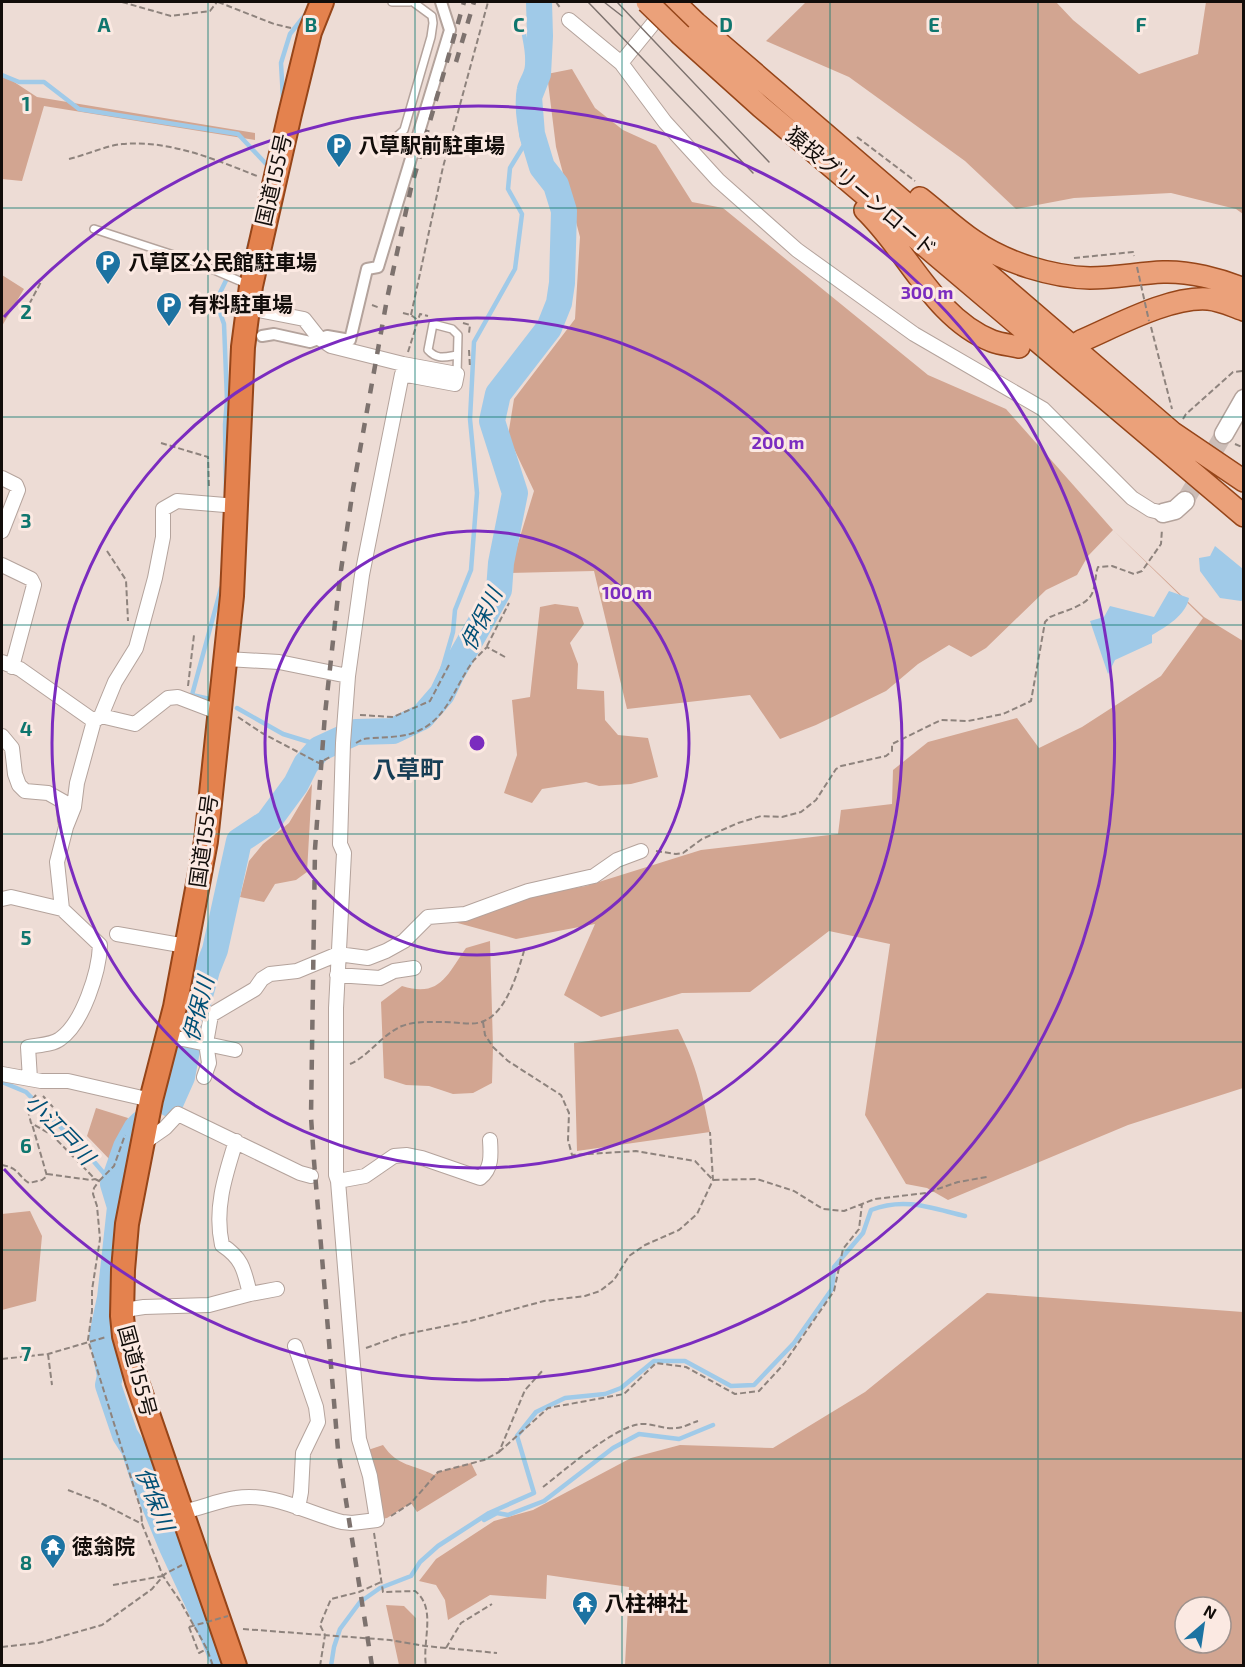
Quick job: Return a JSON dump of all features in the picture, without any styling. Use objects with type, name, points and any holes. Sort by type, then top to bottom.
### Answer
[{"type":"highway","name":"国道155号","points":[[235,1665],[226,1623],[181,1512],[136,1382],[124,1336],[123,1270],[127,1224],[151,1100],[188,1040],[186,946],[206,841],[227,659],[230,503],[248,308],[274,183],[310,32],[322,2]]},
{"type":"main road","name":"猿投グリーンロード","points":[[647,2],[761,79],[1173,433],[1244,482]]},
{"type":"main road","name":"猿投グリーンロード","points":[[672,2],[688,29],[761,107],[1244,516]]},
{"type":"main road","points":[[761,79],[888,173],[974,242],[999,255],[1061,275],[1090,278],[1173,272],[1190,274],[1244,290]]},
{"type":"main road","points":[[836,169],[856,202],[873,218],[951,315],[970,330],[992,341],[1018,347]]},
{"type":"main road","points":[[1081,341],[1173,303],[1209,299],[1244,310]]},
{"type":"main road","points":[[1228,439],[1244,399]]},
{"type":"main road","points":[[1163,513],[1175,510],[1185,501]]},
{"type":"street","points":[[262,336],[274,334],[310,342],[327,336],[350,340],[367,269],[378,267],[450,30],[441,2]]},
{"type":"street","points":[[621,63],[672,2]]},
{"type":"street","points":[[569,20],[621,63],[665,122],[718,180],[797,250],[914,334],[1043,409],[1132,498],[1151,510],[1163,513]]},
{"type":"street","points":[[181,1512],[234,1498],[247,1497],[276,1500],[342,1522],[377,1520],[370,1476],[359,1439],[336,1164],[337,975],[344,853],[340,844],[343,747],[348,676],[362,575],[402,374],[456,384],[457,374],[331,346],[319,338],[304,319],[248,308]]},
{"type":"street","points":[[2,478],[16,485],[18,490],[2,531]]},
{"type":"street","points":[[62,909],[57,862],[66,826],[74,807],[77,783],[97,719],[115,682],[136,648],[155,578],[163,537],[163,509],[177,501],[230,503]]},
{"type":"street","points":[[2,565],[31,579],[34,585],[7,665],[20,669],[97,719],[135,724],[168,698],[178,697],[220,713]]},
{"type":"street","points":[[227,659],[279,662],[348,676]]},
{"type":"street","points":[[2,736],[12,748],[15,774],[19,785],[25,791],[48,792],[64,802],[66,826]]},
{"type":"street","points":[[188,1040],[215,1011],[255,989],[262,979],[270,974],[297,971],[338,954],[369,958],[404,941],[428,917],[465,914],[528,891],[594,876],[617,860],[641,851]]},
{"type":"street","points":[[2,899],[11,897],[62,909],[100,945],[100,959],[84,1008],[69,1031],[54,1042],[28,1047],[36,1087]]},
{"type":"street","points":[[117,934],[186,946]]},
{"type":"street","points":[[337,975],[380,978],[394,971],[414,968]]},
{"type":"street","points":[[188,1040],[236,1050]]},
{"type":"street","points":[[188,1040],[209,1063],[204,1077]]},
{"type":"street","points":[[2,1074],[36,1087],[68,1081],[151,1100]]},
{"type":"street","points":[[142,1144],[165,1128],[178,1114],[300,1173],[311,1176]]},
{"type":"street","points":[[338,1180],[365,1176],[394,1156],[408,1155],[480,1178],[486,1173],[491,1159],[490,1140]]},
{"type":"street","points":[[236,1142],[222,1183],[219,1233],[222,1245],[235,1253],[241,1263],[250,1294]]},
{"type":"street","points":[[122,1316],[131,1310],[144,1307],[209,1305],[277,1289]]},
{"type":"street","points":[[295,1346],[316,1407],[318,1422],[303,1452],[298,1508]]},
{"type":"lane","points":[[387,145],[404,130],[433,23],[432,16],[412,2],[392,2]]},
{"type":"lane","points":[[93,229],[195,262],[251,286]]},
{"type":"lane","points":[[457,355],[443,358],[433,356],[428,350],[434,324],[452,329],[458,335],[457,374]]},
{"type":"path","points":[[122,2],[171,16],[210,11],[217,2],[274,24],[310,32]]},
{"type":"path","points":[[411,315],[443,167],[488,2]]},
{"type":"path","points":[[851,132],[916,182]]},
{"type":"path","points":[[69,159],[122,144],[160,146],[192,151],[274,183]]},
{"type":"path","points":[[1066,259],[1133,252],[1174,416]]},
{"type":"path","points":[[25,312],[42,280]]},
{"type":"path","points":[[403,313],[411,315],[418,321],[434,324]]},
{"type":"path","points":[[1182,421],[1186,414],[1233,372],[1243,370]]},
{"type":"path","points":[[1228,439],[1244,448]]},
{"type":"path","points":[[162,443],[208,457],[208,488],[226,496],[230,503]]},
{"type":"path","points":[[641,851],[683,853],[702,840],[738,823],[761,816],[794,815],[816,800],[836,769],[841,766],[886,756],[892,751],[892,744],[941,720],[968,721],[1003,714],[1027,704],[1030,701],[1045,622],[1050,617],[1088,600],[1094,591],[1098,567],[1112,566],[1134,574],[1142,571],[1161,544],[1163,513]]},
{"type":"path","points":[[107,551],[126,580],[128,625],[140,632]]},
{"type":"path","points":[[220,713],[238,716],[319,763],[343,747],[363,739],[412,734],[427,726],[444,710],[474,661],[487,647],[509,603]]},
{"type":"path","points":[[186,700],[194,635]]},
{"type":"path","points":[[487,647],[505,657]]},
{"type":"path","points":[[345,720],[393,717],[430,701],[449,665]]},
{"type":"path","points":[[335,1065],[346,1065],[357,1061],[381,1038],[411,1023],[483,1022],[492,1017],[512,990],[524,951]]},
{"type":"path","points":[[483,1022],[485,1035],[508,1062],[561,1095],[569,1113],[568,1140],[572,1155],[636,1151],[695,1161],[713,1180],[757,1179],[794,1191],[823,1209],[844,1211],[875,1199],[926,1193],[958,1182],[987,1177]]},
{"type":"path","points":[[46,1174],[27,1106],[36,1087],[93,1152]]},
{"type":"path","points":[[31,1123],[52,1135],[99,1181]]},
{"type":"path","points":[[352,1353],[402,1335],[470,1321],[544,1301],[585,1296],[600,1291],[614,1280],[630,1256],[645,1245],[679,1230],[697,1214],[713,1180],[710,1132]]},
{"type":"path","points":[[2,1166],[18,1171],[29,1183],[42,1180],[46,1174]]},
{"type":"path","points":[[110,1171],[99,1181],[93,1194],[98,1206],[100,1239],[92,1290],[91,1343],[141,1510],[142,1524],[164,1575],[207,1649],[213,1665]]},
{"type":"path","points":[[46,1174],[95,1179]]},
{"type":"path","points":[[426,1665],[428,1610],[424,1598],[415,1591],[383,1592],[372,1526],[377,1520],[387,1518],[411,1503],[438,1472],[484,1460],[499,1452],[548,1408],[624,1394],[656,1363],[686,1367],[735,1394],[759,1391],[783,1365],[834,1291],[843,1249],[859,1229],[862,1204]]},
{"type":"path","points":[[2,1359],[48,1354],[106,1337]]},
{"type":"path","points":[[48,1354],[52,1385]]},
{"type":"path","points":[[499,1452],[525,1390],[544,1369]]},
{"type":"path","points":[[543,1487],[587,1453],[635,1425],[652,1423],[675,1429],[698,1421]]},
{"type":"path","points":[[68,1490],[97,1501],[142,1524]]},
{"type":"path","points":[[113,1585],[164,1575],[190,1561]]},
{"type":"path","points":[[2,1647],[38,1643],[102,1625],[152,1589],[164,1575]]},
{"type":"path","points":[[320,1665],[326,1635],[320,1625],[331,1599],[359,1592],[381,1582]]},
{"type":"path","points":[[446,1648],[461,1623],[492,1604]]},
{"type":"path","points":[[207,1649],[199,1653],[189,1627],[226,1623],[239,1628],[390,1640],[497,1653]]},
{"type":"shaded area","points":[[806,2],[1056,2],[1073,20],[1139,74],[1198,54],[1206,2],[1243,2],[1243,214],[1236,209],[1171,193],[1074,198],[1016,209],[965,161],[849,77],[766,41]]},
{"type":"shaded area","points":[[572,69],[595,108],[623,130],[656,145],[692,202],[723,208],[928,375],[1006,409],[1113,530],[1088,556],[1077,575],[1046,590],[986,648],[971,657],[949,645],[918,664],[886,691],[816,725],[780,739],[750,695],[627,709],[594,571],[509,573],[534,491],[508,436],[514,399],[575,319],[580,237],[556,147],[547,74]]},
{"type":"shaded area","points":[[2,74],[37,97],[255,133],[255,140],[44,106],[22,181],[2,179]]},
{"type":"shaded area","points":[[2,275],[24,289],[2,326]]},
{"type":"shaded area","points":[[1113,530],[1204,617],[1243,641],[1243,1088],[1128,1125],[948,1200],[927,1188],[906,1184],[865,1115],[890,944],[829,931],[750,992],[682,993],[601,1017],[564,995],[595,924],[516,939],[454,922],[542,894],[586,886],[701,850],[838,834],[841,810],[892,804],[893,770],[928,742],[1017,718],[1039,748],[1082,727],[1161,676],[1203,618]]},
{"type":"shaded area","points":[[555,604],[578,607],[584,624],[570,643],[578,664],[577,689],[604,691],[605,720],[618,735],[648,738],[658,777],[631,784],[599,786],[586,782],[542,789],[532,803],[504,793],[517,755],[512,700],[530,697],[540,607]]},
{"type":"shaded area","points":[[312,784],[307,872],[296,880],[275,884],[264,902],[240,897],[249,861],[263,844],[289,823]]},
{"type":"shaded area","points":[[490,941],[492,1083],[473,1093],[453,1094],[429,1086],[406,1085],[384,1078],[381,1002],[402,986],[425,989],[434,986],[447,975],[466,948]]},
{"type":"shaded area","points":[[678,1029],[698,1079],[710,1132],[577,1151],[574,1043]]},
{"type":"shaded area","points":[[96,1108],[128,1118],[113,1163],[87,1136]]},
{"type":"shaded area","points":[[30,1211],[42,1236],[36,1301],[2,1310],[2,1214]]},
{"type":"shaded area","points":[[987,1293],[1243,1312],[1243,1665],[625,1665],[629,1587],[547,1575],[546,1599],[490,1595],[448,1620],[445,1600],[436,1585],[419,1581],[436,1559],[494,1521],[533,1510],[631,1458],[680,1445],[773,1448],[865,1392]]},
{"type":"shaded area","points":[[383,1445],[400,1461],[434,1475],[471,1463],[477,1475],[417,1512],[411,1503],[387,1518],[377,1520],[362,1452]]},
{"type":"shaded area","points":[[386,1605],[404,1606],[416,1618],[416,1665],[399,1665]]},
{"type":"water","points":[[1215,546],[1243,569],[1243,600],[1241,601],[1220,598],[1200,571],[1199,558],[1210,556]]},
{"type":"water","points":[[1169,591],[1189,598],[1184,610],[1152,635],[1152,643],[1115,660],[1108,674],[1090,621],[1104,617],[1110,606],[1154,617]]},
{"type":"waterway","name":"伊保川","points":[[170,1104],[182,1077],[191,1029],[207,970],[215,950],[239,841],[268,822],[296,784],[306,764],[319,749],[356,732],[393,731],[422,717],[442,694],[499,590],[501,563],[515,493],[492,421],[498,394],[549,328],[559,303],[562,283],[564,211],[556,185],[542,167],[532,134],[529,97],[538,74],[539,2]]},
{"type":"waterway","points":[[283,99],[281,63],[290,34],[305,15]]},
{"type":"waterway","points":[[442,670],[453,632],[455,610],[471,570],[477,493],[470,419],[474,342],[515,269],[522,214],[508,189],[510,168],[524,145],[519,124],[518,103],[527,62],[523,29]]},
{"type":"waterway","points":[[2,75],[19,82],[44,82],[79,109],[238,134],[268,166]]},
{"type":"waterway","points":[[226,493],[227,400],[224,324],[216,301],[234,264],[246,257],[250,241]]},
{"type":"waterway","points":[[214,700],[192,695],[221,588]]},
{"type":"waterway","points":[[237,708],[283,734],[309,742],[319,749]]},
{"type":"waterway","name":"小江戸川","points":[[2,1082],[26,1092],[90,1157],[113,1184]]},
{"type":"waterway","name":"伊保川","points":[[142,1123],[126,1147],[113,1184],[120,1207],[110,1298],[102,1336],[110,1376],[108,1385],[125,1435],[134,1449],[172,1547],[223,1662]]},
{"type":"waterway","points":[[331,1666],[340,1629],[360,1602],[380,1588],[411,1576],[420,1562],[438,1546],[489,1513],[534,1493],[517,1436],[536,1412],[565,1398],[605,1394],[621,1388],[654,1361],[685,1361],[731,1386],[754,1385],[794,1343],[832,1289],[834,1267],[863,1233],[871,1210],[883,1206],[907,1204],[965,1216]]},
{"type":"waterway","points":[[484,1520],[497,1513],[508,1515],[544,1501],[613,1448],[639,1434],[679,1439],[713,1425]]},
{"type":"tunnel","points":[[1185,501],[1224,434]]},
{"type":"tram line","points":[[588,2],[753,173]]},
{"type":"tram line","points":[[604,2],[622,16]]},
{"type":"tram line","points":[[617,2],[769,162]]},
{"type":"railway","points":[[372,1666],[338,1450],[314,1161],[311,1117],[315,849],[325,714],[340,577],[353,489],[387,299],[411,188],[464,2]]},
{"type":"railway","points":[[456,62],[474,2]]},
{"type":"place","name":"八草駅前駐車場","points":[[339,169]]},
{"type":"place","name":"八草区公民館駐車場","points":[[108,286]]},
{"type":"place","name":"有料駐車場","points":[[169,328]]},
{"type":"place","name":"徳翁院","points":[[53,1570]]},
{"type":"place","name":"八柱神社","points":[[585,1627]]},
{"type":"district","name":"八草町","points":[[408,770]]}]
